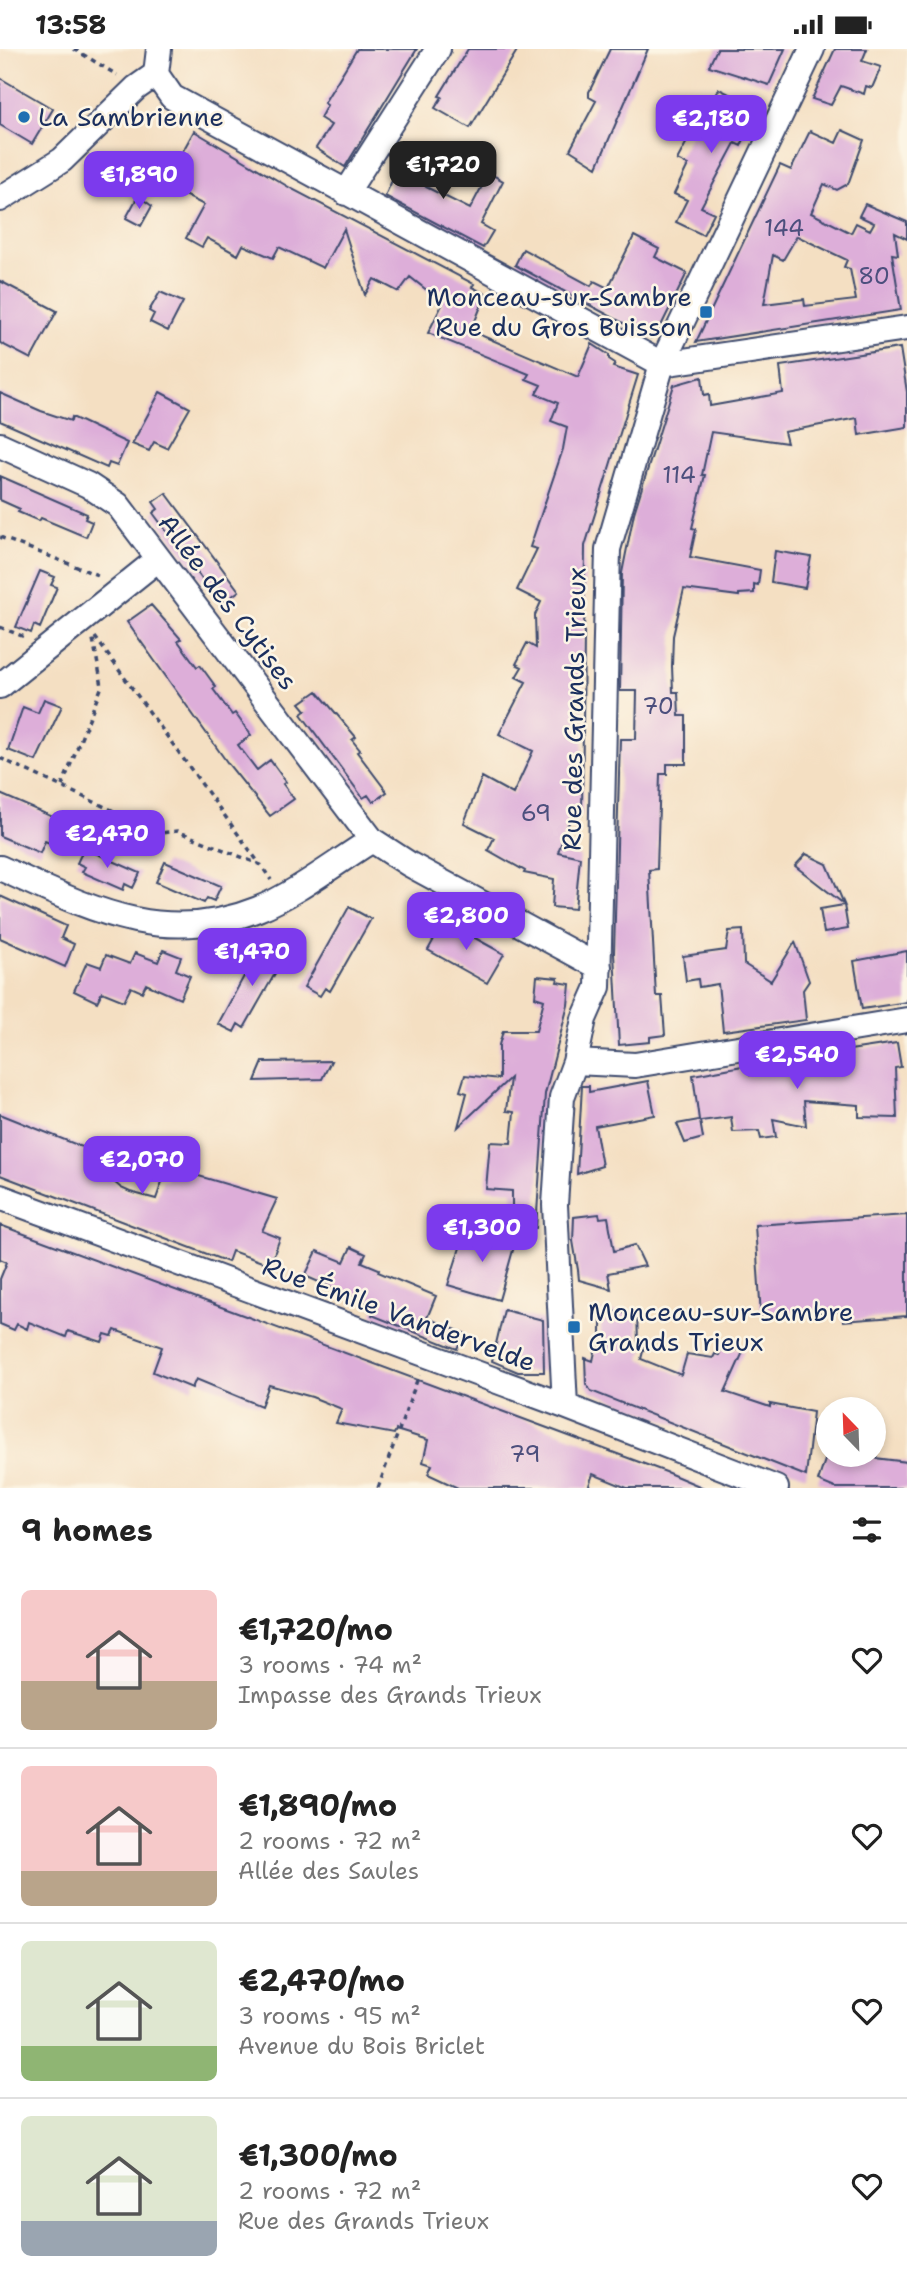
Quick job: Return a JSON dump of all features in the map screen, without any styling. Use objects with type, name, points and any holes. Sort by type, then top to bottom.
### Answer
[{"type":"street","points":[[0,199],[62,160],[146,81],[159,49]]},
{"type":"street","points":[[346,193],[438,49]]},
{"type":"street","name":"Rue des Grands Trieux","points":[[565,1406],[555,1205],[562,1097],[575,1062],[584,1019],[598,987],[608,549],[662,365],[812,49]]},
{"type":"street","points":[[146,81],[662,365],[907,328]]},
{"type":"street","name":"Allée des Cytises","points":[[0,445],[88,485],[118,505],[157,560],[372,840],[409,864],[599,967]]},
{"type":"street","points":[[0,686],[157,560]]},
{"type":"street","points":[[0,868],[87,907],[135,922],[170,926],[215,923],[260,909],[372,840]]},
{"type":"street","points":[[575,1062],[635,1065],[907,1020]]},
{"type":"street","name":"Rue Émile Vandervelde","points":[[0,1197],[427,1355],[511,1389],[565,1406],[776,1488]]},
{"type":"path","points":[[74,49],[146,81]]},
{"type":"path","points":[[0,537],[125,586]]},
{"type":"path","points":[[62,786],[102,686],[92,633],[282,895]]},
{"type":"path","points":[[0,758],[161,833],[177,831],[261,865]]},
{"type":"path","points":[[378,1488],[427,1355]]},
{"type":"building","points":[[357,49],[417,49],[345,167],[316,148],[331,125],[320,118],[327,105],[324,103]]},
{"type":"building","points":[[468,49],[518,49],[470,128],[435,108],[442,97],[439,96]]},
{"type":"building","points":[[610,49],[648,49],[597,167],[570,150],[596,101],[589,97],[589,92]]},
{"type":"building","points":[[717,49],[785,49],[769,85],[709,66]]},
{"type":"building","points":[[835,49],[867,49],[862,61],[881,67],[872,88],[866,86],[864,94],[841,86],[831,105],[812,99]]},
{"type":"building","name":"La Sambrienne","points":[[0,78],[53,109],[32,144],[0,125]]},
{"type":"building","points":[[719,89],[758,108],[741,146],[735,143],[701,207],[714,213],[703,235],[676,222],[687,200],[674,194],[688,165],[677,160],[697,123],[701,125]]},
{"type":"building","points":[[842,130],[864,140],[848,184],[837,190],[824,184],[811,213],[851,233],[856,223],[870,230],[874,223],[859,216],[865,204],[907,222],[907,239],[895,233],[898,255],[892,254],[901,310],[696,342],[780,165],[791,170],[810,131],[836,143]],"holes":[[[797,236],[847,260],[844,267],[850,269],[856,300],[805,306],[804,299],[764,304],[773,255],[783,260]]]},
{"type":"building","points":[[194,131],[292,189],[474,284],[472,287],[486,294],[471,331],[578,377],[592,344],[609,355],[609,359],[615,363],[613,367],[638,375],[585,546],[582,815],[572,814],[558,852],[580,857],[575,909],[552,907],[554,879],[524,873],[525,871],[488,850],[494,838],[464,823],[482,777],[513,794],[533,751],[499,734],[526,682],[516,677],[522,667],[516,664],[527,643],[536,648],[535,615],[541,602],[517,590],[537,549],[530,547],[563,449],[567,427],[551,421],[558,403],[536,394],[541,385],[526,379],[529,374],[428,333],[443,303],[410,277],[399,292],[374,279],[365,295],[344,229],[323,268],[279,247],[273,258],[243,245],[238,255],[207,238],[202,247],[186,238],[204,205],[164,185]]},
{"type":"building","points":[[404,154],[435,169],[426,187],[470,209],[489,173],[503,181],[481,224],[493,231],[483,248],[385,196]]},
{"type":"building","points":[[138,196],[152,206],[141,226],[126,218]]},
{"type":"building","points":[[634,236],[659,249],[655,257],[687,273],[657,334],[651,338],[515,265],[523,249],[591,286],[594,281],[608,288]]},
{"type":"building","points":[[0,281],[57,311],[31,359],[0,343]]},
{"type":"building","points":[[160,292],[183,302],[168,331],[150,322],[154,314],[149,311]]},
{"type":"building","points":[[900,348],[907,392],[907,427],[859,435],[857,418],[784,432],[787,443],[711,432],[702,475],[705,475],[692,528],[696,529],[690,557],[760,570],[758,585],[754,584],[754,593],[739,596],[684,589],[673,636],[672,666],[673,692],[678,692],[679,716],[686,716],[686,764],[667,764],[667,774],[660,774],[657,869],[649,870],[656,996],[662,996],[665,1035],[650,1037],[650,1042],[619,1045],[614,953],[620,739],[636,739],[637,691],[620,691],[622,573],[634,513],[674,385],[702,377],[704,395],[709,394],[710,406],[783,393],[780,366]]},
{"type":"building","points":[[160,392],[190,408],[167,448],[154,442],[149,451],[132,444]]},
{"type":"building","points":[[0,393],[71,421],[72,417],[127,443],[117,466],[109,463],[107,468],[0,421]]},
{"type":"building","points":[[0,476],[87,514],[85,519],[92,522],[86,537],[41,518],[39,521],[18,512],[20,509],[0,500]]},
{"type":"building","points":[[166,493],[239,591],[225,601],[221,594],[216,598],[153,513],[158,509],[153,502]]},
{"type":"building","points":[[775,551],[811,557],[805,588],[771,582]]},
{"type":"building","points":[[40,571],[55,577],[51,585],[57,587],[40,628],[34,625],[31,633],[16,627]]},
{"type":"building","points":[[151,605],[181,639],[178,641],[197,667],[200,665],[232,715],[235,713],[251,735],[238,745],[257,770],[270,760],[286,782],[283,784],[294,799],[270,816],[229,765],[127,622]]},
{"type":"building","points":[[317,691],[356,737],[352,740],[360,750],[357,752],[387,792],[373,802],[368,795],[363,798],[301,714],[306,710],[300,703]]},
{"type":"building","points":[[44,699],[62,706],[36,761],[8,750],[23,707],[38,713]]},
{"type":"building","points":[[0,794],[69,824],[59,847],[45,841],[40,853],[0,836]]},
{"type":"building","points":[[84,848],[140,873],[133,888],[125,884],[123,890],[82,872],[85,867],[77,863]]},
{"type":"building","points":[[806,854],[827,864],[844,904],[795,866]]},
{"type":"building","points":[[165,862],[221,886],[214,901],[207,898],[204,903],[156,882]]},
{"type":"building","points":[[0,896],[66,926],[61,938],[74,944],[65,967],[0,938]]},
{"type":"building","points":[[844,905],[848,929],[824,933],[820,909]]},
{"type":"building","points":[[349,907],[371,919],[330,991],[325,988],[320,996],[304,987]]},
{"type":"building","points":[[444,921],[504,954],[487,983],[428,950]]},
{"type":"building","points":[[743,930],[744,964],[771,981],[795,942],[809,981],[803,990],[806,1020],[723,1031],[718,984],[699,987],[698,979],[686,981],[683,956],[726,950],[729,931]]},
{"type":"building","points":[[262,943],[285,956],[244,1028],[238,1024],[234,1032],[218,1024]]},
{"type":"building","points":[[163,950],[181,957],[176,970],[190,976],[180,999],[146,984],[142,992],[131,987],[124,1001],[102,992],[97,1002],[74,991],[87,962],[101,967],[106,955],[130,964],[135,953],[158,962]]},
{"type":"building","points":[[907,951],[907,1002],[862,1009],[854,961]]},
{"type":"building","points":[[537,976],[558,978],[557,982],[570,984],[568,1005],[545,1094],[536,1228],[526,1228],[525,1211],[517,1239],[512,1238],[512,1191],[486,1189],[490,1142],[511,1143],[514,1112],[506,1111],[510,1078],[458,1127],[467,1093],[460,1091],[465,1075],[499,1079],[499,1045],[503,1031],[536,1031],[544,1000],[535,997]]},
{"type":"building","points":[[897,1043],[901,1067],[895,1068],[897,1118],[859,1117],[859,1105],[804,1101],[806,1126],[773,1119],[776,1137],[761,1139],[759,1131],[733,1132],[731,1117],[700,1121],[703,1138],[685,1143],[677,1124],[699,1120],[693,1075],[748,1065],[750,1075],[798,1068],[796,1058]]},
{"type":"building","points":[[331,1061],[322,1079],[255,1081],[263,1062]]},
{"type":"building","points":[[648,1081],[655,1115],[595,1126],[602,1166],[577,1174],[582,1086],[589,1086],[589,1092]]},
{"type":"building","points":[[0,1114],[95,1152],[91,1162],[121,1188],[130,1192],[156,1199],[163,1179],[166,1180],[168,1174],[175,1177],[177,1173],[191,1178],[192,1174],[277,1199],[262,1231],[280,1238],[270,1265],[232,1251],[228,1262],[0,1175]]},
{"type":"building","points":[[599,1214],[600,1218],[608,1217],[614,1251],[635,1245],[645,1266],[608,1273],[611,1289],[579,1280],[573,1241],[574,1217]]},
{"type":"building","points":[[907,1215],[907,1316],[843,1321],[842,1311],[761,1316],[755,1225]]},
{"type":"building","points":[[0,1225],[704,1488],[627,1488],[593,1474],[588,1488],[458,1488],[428,1474],[432,1465],[423,1462],[428,1440],[396,1430],[394,1434],[336,1423],[342,1409],[312,1397],[269,1385],[261,1406],[196,1379],[192,1388],[153,1372],[162,1347],[115,1330],[112,1336],[105,1334],[102,1342],[68,1331],[66,1337],[29,1322],[27,1329],[17,1324],[14,1330],[0,1324],[0,1279],[7,1262],[0,1259]]},
{"type":"building","points":[[467,1226],[515,1243],[499,1300],[448,1285]]},
{"type":"building","points":[[351,1247],[366,1254],[362,1262],[379,1269],[378,1272],[436,1296],[427,1318],[464,1333],[457,1349],[372,1315],[376,1307],[305,1276],[317,1251],[344,1262]]},
{"type":"building","points":[[504,1310],[543,1320],[544,1372],[518,1372],[492,1361]]},
{"type":"building","points":[[601,1311],[637,1313],[638,1342],[645,1344],[641,1359],[681,1375],[687,1354],[713,1358],[715,1354],[719,1355],[721,1349],[744,1350],[725,1392],[770,1407],[770,1404],[813,1412],[806,1476],[591,1391],[586,1384],[585,1358],[593,1361],[596,1347],[601,1349]]},
{"type":"building","points":[[886,1459],[907,1462],[907,1488],[835,1488],[818,1481],[823,1467],[886,1467]]},
{"type":"place","name":"La Sambrienne","points":[[24,117]]},
{"type":"place","name":"Monceau-sur-Sambre Rue du Gros Buisson","points":[[706,312]]},
{"type":"place","name":"Monceau-sur-Sambre Grands Trieux","points":[[574,1327]]}]
